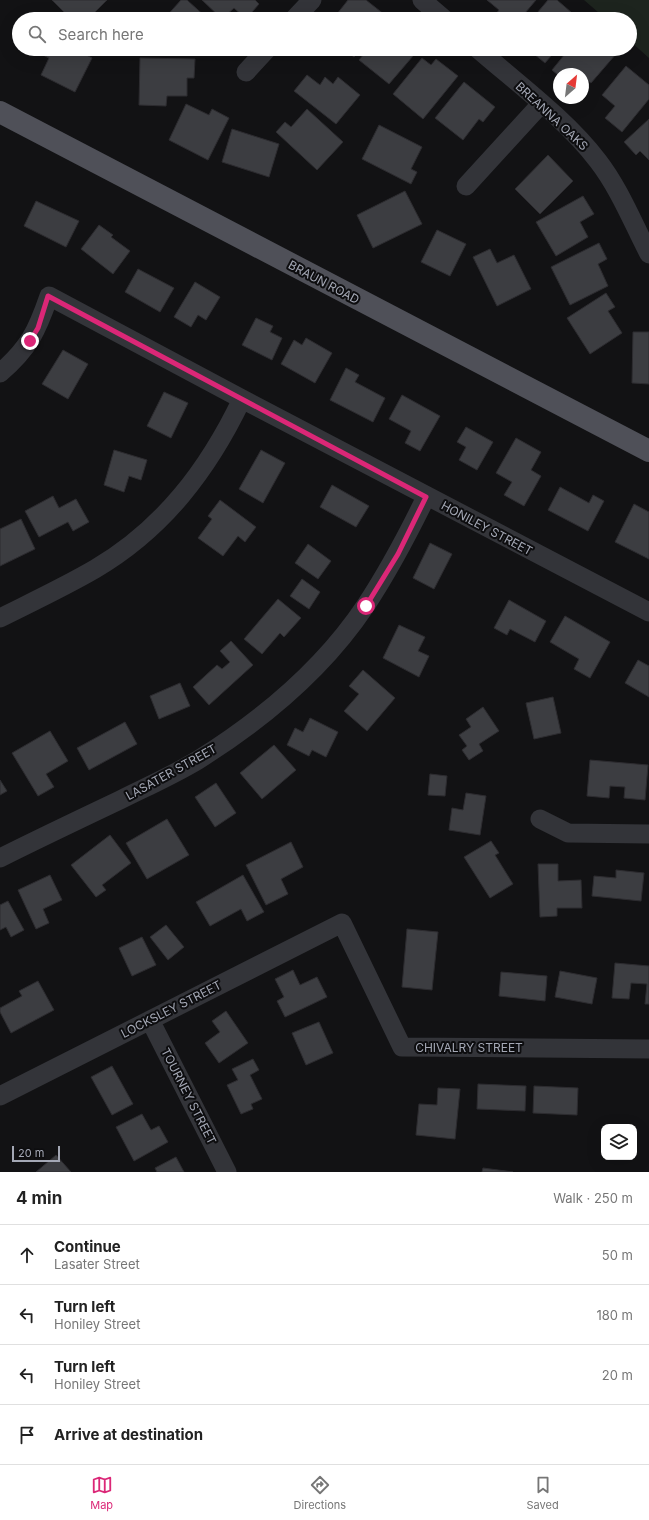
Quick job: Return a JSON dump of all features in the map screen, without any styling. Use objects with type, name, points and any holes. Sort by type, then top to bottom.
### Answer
[{"type":"main road","name":"BRAUN ROAD","points":[[0,112],[649,452]]},
{"type":"street","points":[[301,12],[312,0]]},
{"type":"street","points":[[422,0],[436,12]]},
{"type":"street","points":[[246,72],[261,56]]},
{"type":"street","name":"BREANNA OAKS","points":[[486,56],[574,133],[598,161],[616,190],[649,254]]},
{"type":"street","points":[[466,186],[541,104]]},
{"type":"street","name":"HONILEY STREET","points":[[0,373],[21,353],[30,341],[38,328],[48,296],[426,497],[649,612]]},
{"type":"street","points":[[0,618],[96,568],[127,547],[156,523],[182,496],[205,466],[225,434],[242,399]]},
{"type":"street","name":"LASATER STREET","points":[[0,858],[164,778],[197,760],[245,729],[289,692],[330,651],[366,606],[398,554],[426,497]]},
{"type":"street","points":[[540,818],[568,833],[649,834]]},
{"type":"street","name":"LOCKSLEY STREET","points":[[0,1096],[342,923]]},
{"type":"street","name":"CHIVALRY STREET","points":[[342,923],[402,1047],[649,1049]]},
{"type":"street","name":"TOURNEY STREET","points":[[150,1020],[227,1172]]},
{"type":"shaded area","points":[[584,0],[649,0],[649,58],[637,47],[637,12],[598,12]]},
{"type":"building","points":[[52,0],[107,0],[95,12],[64,12]]},
{"type":"building","points":[[181,0],[187,0],[200,12],[170,12]]},
{"type":"building","points":[[202,0],[255,0],[259,4],[252,12],[238,12],[234,8],[230,12],[215,12]]},
{"type":"building","points":[[348,0],[366,0],[381,12],[339,12]]},
{"type":"building","points":[[487,0],[536,0],[526,12],[498,12],[499,10]]},
{"type":"building","points":[[548,0],[557,0],[571,12],[538,12]]},
{"type":"building","points":[[45,56],[88,56],[92,58],[75,92],[41,75],[49,58]]},
{"type":"building","points":[[362,56],[413,56],[389,84],[359,60]]},
{"type":"building","points":[[536,56],[551,56],[545,63]]},
{"type":"building","points":[[563,56],[614,56],[591,83],[589,82],[589,68],[554,68]]},
{"type":"building","points":[[140,58],[195,59],[194,78],[187,78],[187,96],[167,96],[166,106],[139,105]]},
{"type":"building","points":[[422,58],[431,65],[436,59],[458,76],[423,119],[393,94]]},
{"type":"building","points":[[626,66],[649,85],[649,99],[622,132],[605,118],[615,106],[602,95]]},
{"type":"building","points":[[307,75],[320,85],[325,77],[333,84],[338,77],[360,95],[336,124],[294,91]]},
{"type":"building","points":[[464,82],[495,107],[483,122],[479,119],[463,140],[435,118]]},
{"type":"building","points":[[186,104],[209,115],[212,109],[229,118],[208,160],[169,140]]},
{"type":"building","points":[[307,109],[343,142],[317,170],[276,132],[285,122],[291,127]]},
{"type":"building","points":[[649,119],[649,160],[640,151],[636,155],[624,142]]},
{"type":"building","points":[[379,125],[422,147],[411,169],[417,172],[411,184],[362,159]]},
{"type":"building","points":[[232,129],[279,144],[269,177],[222,162]]},
{"type":"building","points":[[548,155],[573,181],[540,214],[515,189]]},
{"type":"building","points":[[405,191],[422,224],[373,248],[357,215]]},
{"type":"building","points":[[583,196],[594,214],[580,222],[588,237],[556,256],[536,222]]},
{"type":"building","points":[[36,201],[79,221],[66,247],[24,226]]},
{"type":"building","points":[[99,225],[113,235],[111,237],[130,251],[113,274],[81,249]]},
{"type":"building","points":[[437,230],[466,244],[450,276],[421,262]]},
{"type":"building","points":[[599,243],[607,259],[598,264],[608,286],[570,305],[551,267]]},
{"type":"building","points":[[490,249],[497,263],[514,255],[531,289],[497,306],[473,257]]},
{"type":"building","points":[[138,269],[174,288],[160,312],[125,292]]},
{"type":"building","points":[[195,282],[220,297],[206,320],[198,315],[191,327],[174,317]]},
{"type":"building","points":[[606,293],[615,307],[608,311],[622,333],[590,354],[567,318]]},
{"type":"building","points":[[256,318],[273,326],[270,332],[282,338],[272,360],[242,345]]},
{"type":"building","points":[[633,332],[649,332],[649,384],[632,383]]},
{"type":"building","points":[[306,338],[332,353],[315,383],[281,364],[294,340],[302,345]]},
{"type":"building","points":[[63,350],[88,364],[68,399],[42,384]]},
{"type":"building","points":[[346,368],[359,375],[355,382],[385,398],[373,422],[330,400]]},
{"type":"building","points":[[164,392],[188,403],[171,438],[147,426]]},
{"type":"building","points":[[402,395],[440,416],[420,451],[405,443],[411,431],[389,419]]},
{"type":"building","points":[[466,427],[493,442],[477,470],[459,460],[466,447],[457,442]]},
{"type":"building","points":[[516,438],[541,452],[531,470],[541,476],[524,506],[504,495],[512,482],[496,473]]},
{"type":"building","points":[[114,450],[147,460],[141,480],[129,476],[124,492],[104,485]]},
{"type":"building","points":[[261,450],[285,463],[263,503],[239,489]]},
{"type":"building","points":[[332,485],[369,506],[356,527],[320,507]]},
{"type":"building","points":[[560,487],[589,503],[593,495],[604,501],[588,531],[548,510]]},
{"type":"building","points":[[53,496],[59,508],[76,499],[89,522],[73,531],[68,522],[39,537],[25,511]]},
{"type":"building","points":[[220,500],[256,527],[245,542],[238,536],[223,556],[198,538],[212,519],[208,516]]},
{"type":"building","points":[[634,504],[649,512],[649,559],[615,542]]},
{"type":"building","points":[[21,519],[35,549],[0,566],[0,529]]},
{"type":"building","points":[[430,543],[452,554],[434,589],[413,578]]},
{"type":"building","points":[[308,544],[331,561],[318,579],[295,563]]},
{"type":"building","points":[[302,579],[320,592],[309,609],[290,596]]},
{"type":"building","points":[[278,599],[301,618],[284,637],[280,633],[262,654],[244,639]]},
{"type":"building","points":[[509,600],[546,621],[535,642],[510,629],[507,635],[494,628]]},
{"type":"building","points":[[565,616],[610,642],[590,678],[574,669],[579,659],[550,642]]},
{"type":"building","points":[[399,625],[425,637],[418,651],[429,656],[419,677],[383,658]]},
{"type":"building","points":[[231,641],[253,665],[209,705],[193,687],[217,665],[222,669],[230,662],[220,651]]},
{"type":"building","points":[[638,660],[649,666],[649,697],[625,683]]},
{"type":"building","points":[[363,670],[395,698],[367,731],[344,711],[359,694],[349,686]]},
{"type":"building","points":[[180,683],[190,706],[159,719],[150,696]]},
{"type":"building","points":[[553,697],[561,733],[534,739],[526,703]]},
{"type":"building","points":[[483,707],[499,731],[479,744],[483,751],[469,760],[462,750],[467,746],[459,735],[471,727],[466,719]]},
{"type":"building","points":[[310,718],[338,732],[326,757],[312,750],[309,756],[287,745],[295,728],[303,732]]},
{"type":"building","points":[[125,722],[137,744],[89,770],[77,748]]},
{"type":"building","points":[[50,731],[68,761],[46,774],[54,787],[38,796],[12,753]]},
{"type":"building","points":[[274,745],[296,770],[262,799],[240,773]]},
{"type":"building","points":[[590,760],[648,765],[645,800],[624,798],[625,787],[610,786],[609,798],[587,796]]},
{"type":"building","points":[[430,774],[447,776],[445,796],[428,795]]},
{"type":"building","points":[[0,780],[7,791],[0,795]]},
{"type":"building","points":[[216,783],[236,813],[215,827],[195,797]]},
{"type":"building","points":[[466,793],[486,796],[480,835],[449,830],[452,808],[463,810]]},
{"type":"building","points":[[167,819],[189,855],[147,879],[126,843]]},
{"type":"building","points":[[110,835],[131,863],[102,885],[106,890],[96,897],[71,865]]},
{"type":"building","points":[[491,841],[499,853],[495,855],[513,884],[490,898],[464,857]]},
{"type":"building","points":[[291,842],[303,867],[281,879],[288,894],[266,905],[246,865]]},
{"type":"building","points":[[538,864],[558,864],[558,881],[581,880],[582,908],[557,908],[557,916],[540,917]]},
{"type":"building","points":[[616,870],[644,873],[641,901],[592,896],[594,876],[616,878]]},
{"type":"building","points":[[50,875],[62,900],[43,909],[49,923],[36,929],[18,890]]},
{"type":"building","points":[[243,875],[264,912],[247,921],[241,909],[210,926],[196,902]]},
{"type":"building","points":[[8,901],[24,930],[11,937],[6,927],[0,930],[0,905]]},
{"type":"building","points":[[166,925],[184,947],[168,960],[150,937]]},
{"type":"building","points":[[407,929],[438,932],[432,990],[402,987]]},
{"type":"building","points":[[142,937],[156,965],[132,976],[119,948]]},
{"type":"building","points":[[615,963],[649,966],[649,1004],[645,1004],[647,984],[631,983],[629,999],[612,998]]},
{"type":"building","points":[[293,970],[300,985],[317,977],[327,997],[285,1017],[277,1001],[284,997],[275,979]]},
{"type":"building","points":[[560,971],[597,978],[592,1004],[555,997]]},
{"type":"building","points":[[501,972],[547,976],[545,1001],[499,996]]},
{"type":"building","points":[[38,981],[54,1010],[11,1033],[0,1012],[0,1008],[22,996],[19,991]]},
{"type":"building","points":[[226,1011],[248,1043],[219,1063],[205,1043],[220,1032],[212,1021]]},
{"type":"building","points":[[319,1022],[333,1053],[306,1065],[292,1033]]},
{"type":"building","points":[[253,1059],[259,1070],[250,1075],[262,1099],[251,1104],[253,1109],[241,1114],[227,1085],[238,1080],[232,1069]]},
{"type":"building","points":[[112,1066],[133,1104],[112,1115],[91,1077]]},
{"type":"building","points":[[478,1084],[526,1086],[525,1111],[477,1109]]},
{"type":"building","points":[[534,1086],[578,1088],[577,1115],[533,1113]]},
{"type":"building","points":[[438,1088],[460,1089],[455,1139],[416,1135],[419,1104],[437,1105]]},
{"type":"building","points":[[142,1114],[151,1130],[159,1126],[168,1142],[134,1161],[116,1127]]},
{"type":"building","points":[[56,1155],[71,1172],[36,1172]]},
{"type":"building","points":[[176,1157],[184,1172],[157,1172],[155,1168]]},
{"type":"building","points":[[483,1168],[513,1172],[482,1172]]},
{"type":"route","points":[[30,341],[38,328],[48,296],[426,497],[398,554],[366,606]]}]
